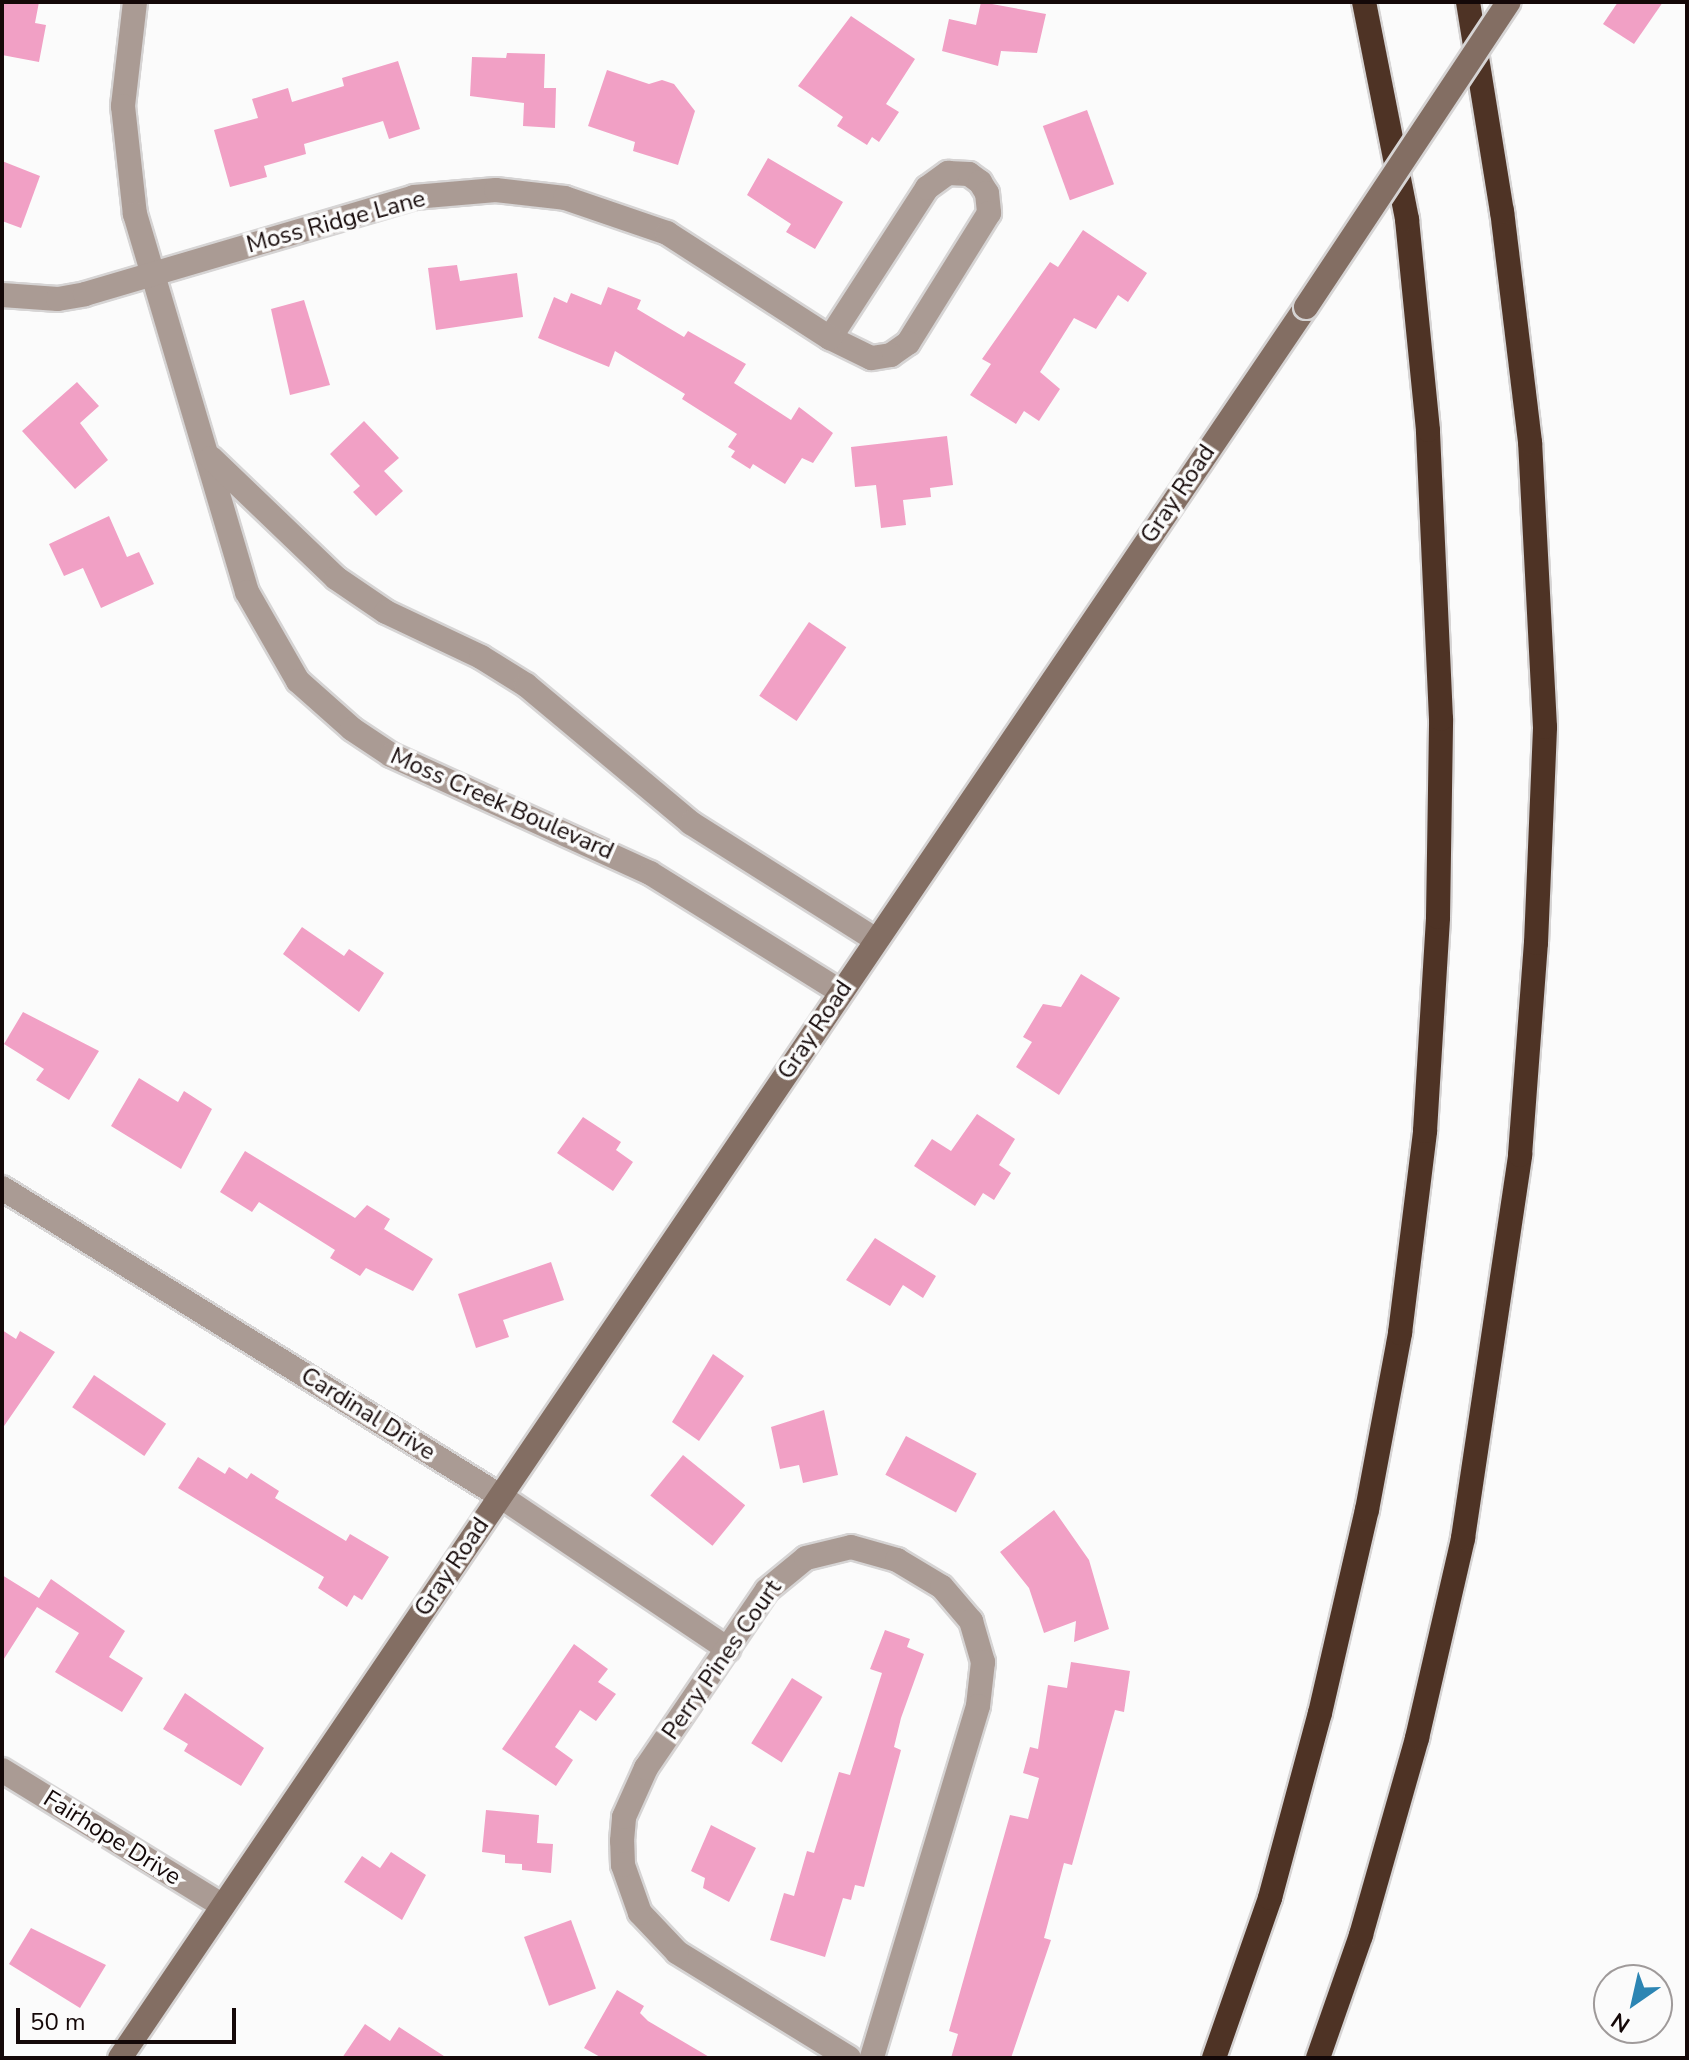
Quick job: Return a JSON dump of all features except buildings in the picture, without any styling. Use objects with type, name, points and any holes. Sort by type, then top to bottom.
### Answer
[{"type":"highway","points":[[1214,2058],[1270,1898],[1320,1713],[1367,1510],[1400,1333],[1425,1131],[1438,917],[1441,719],[1428,430],[1407,219],[1364,2]]},
{"type":"highway","points":[[1318,2058],[1361,1935],[1417,1738],[1463,1538],[1520,1155],[1535,958],[1545,727],[1530,442],[1502,212],[1468,2]]},
{"type":"street","name":"Moss Creek Boulevard","points":[[135,2],[125,67],[127,173],[209,457],[221,519],[247,592],[298,681],[352,729],[391,755],[650,873],[841,992]]},
{"type":"street","name":"Gray Road","points":[[120,2058],[1306,307],[1509,2]]},
{"type":"street","name":"Moss Ridge Lane","points":[[2,295],[58,299],[154,275],[414,197],[523,193],[603,208],[667,233],[830,338],[871,358],[891,355],[908,343],[987,219],[989,199],[980,182],[969,174],[948,173],[927,188],[830,338]]},
{"type":"street","name":"Moss Creek Boulevard","points":[[209,457],[336,578],[386,612],[481,657],[526,685],[691,823],[876,940]]},
{"type":"street","name":"Cardinal Drive","points":[[2,1188],[500,1496],[728,1649]]},
{"type":"street","name":"Perry Pines Court","points":[[849,2058],[677,1952],[640,1913],[629,1890],[622,1841],[632,1795],[728,1649],[784,1573],[827,1549],[851,1547],[897,1560],[942,1587],[971,1621],[980,1640],[983,1662],[978,1706],[872,2058]]},
{"type":"street","name":"Fairhope Drive","points":[[2,1770],[223,1906]]}]
